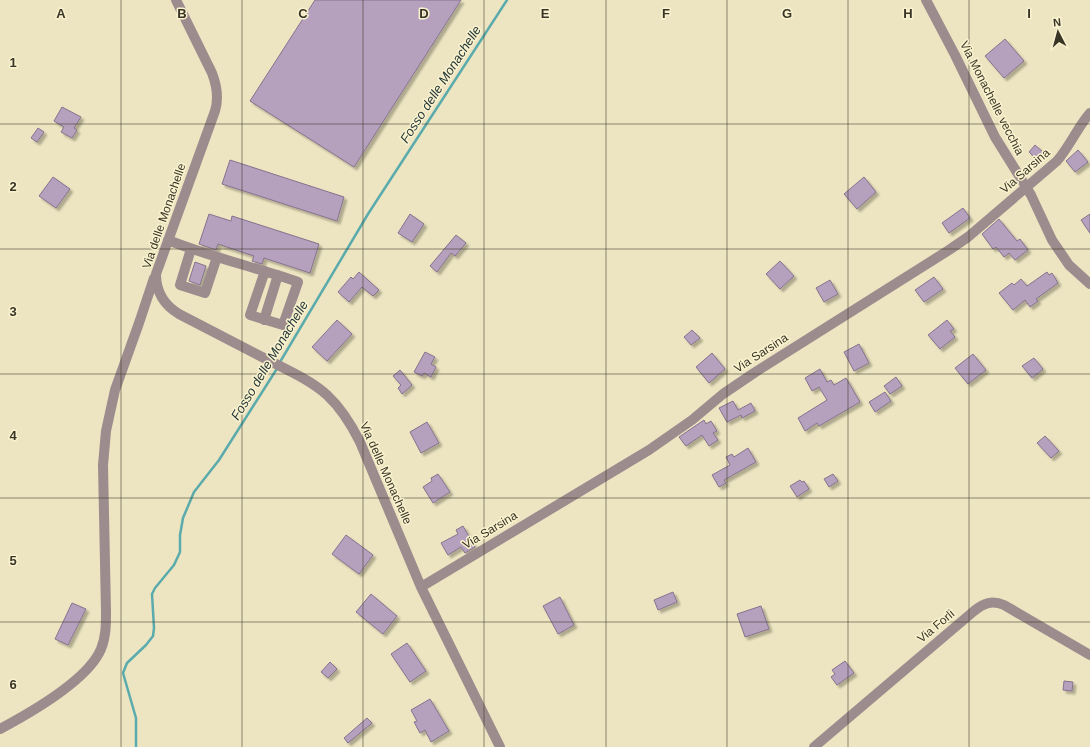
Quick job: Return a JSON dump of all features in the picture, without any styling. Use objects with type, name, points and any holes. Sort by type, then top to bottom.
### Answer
[{"type":"street","name":"Via delle Monachelle","points":[[176,0],[207,60],[215,78],[218,94],[215,111],[156,274],[156,285],[160,296],[168,306],[177,312],[283,368],[322,391],[338,406],[348,420],[362,448],[421,587],[500,747]]},
{"type":"street","name":"Via Monachelle vecchia","points":[[926,0],[997,140],[1026,188],[1060,252],[1075,271],[1090,284]]},
{"type":"street","name":"Via Sarsina","points":[[421,587],[654,447],[754,372],[956,246],[1060,158],[1090,113]]},
{"type":"street","points":[[168,240],[191,249],[217,257],[265,271],[278,275],[298,282],[283,325],[250,315],[265,271]]},
{"type":"street","points":[[191,249],[180,284],[205,293],[217,257]]},
{"type":"street","points":[[0,729],[32,710],[68,685],[92,663],[102,645],[106,625],[103,470],[104,440],[114,390],[156,274]]},
{"type":"street","points":[[264,320],[278,275]]},
{"type":"street","points":[[139,323],[148,309],[155,304],[164,305],[177,312]]},
{"type":"street","name":"Via Forlì","points":[[814,747],[974,611],[987,603],[996,602],[1004,606],[1090,655]]},
{"type":"building","points":[[315,0],[461,0],[354,167],[250,101]]},
{"type":"building","points":[[1005,39],[1024,61],[1004,78],[985,56]]},
{"type":"building","points":[[62,107],[81,117],[74,128],[77,130],[72,138],[61,132],[64,127],[54,121]]},
{"type":"building","points":[[38,128],[44,132],[37,142],[31,138]]},
{"type":"building","points":[[1035,145],[1043,152],[1036,159],[1029,152]]},
{"type":"building","points":[[1078,150],[1088,162],[1075,172],[1066,161]]},
{"type":"building","points":[[230,160],[344,197],[337,221],[222,184]]},
{"type":"building","points":[[53,177],[70,189],[56,208],[39,196]]},
{"type":"building","points":[[864,177],[876,192],[857,209],[844,194]]},
{"type":"building","points":[[963,208],[970,218],[949,233],[942,223]]},
{"type":"building","points":[[209,214],[231,221],[232,216],[319,244],[310,273],[264,258],[262,264],[252,261],[254,256],[218,244],[216,250],[199,244]]},
{"type":"building","points":[[410,214],[424,224],[412,242],[398,233]]},
{"type":"building","points":[[1090,214],[1090,233],[1081,220]]},
{"type":"building","points":[[999,219],[1017,241],[1020,239],[1028,250],[1015,260],[1009,253],[1004,257],[996,247],[993,249],[982,234]]},
{"type":"building","points":[[456,235],[466,243],[455,256],[451,253],[437,272],[430,266]]},
{"type":"building","points":[[780,261],[794,276],[780,289],[766,274]]},
{"type":"building","points":[[195,262],[206,266],[200,285],[189,281]]},
{"type":"building","points":[[359,272],[379,290],[373,296],[362,287],[349,302],[338,292],[351,277],[353,279]]},
{"type":"building","points":[[1047,272],[1049,275],[1052,273],[1058,283],[1036,299],[1038,301],[1030,307],[1025,300],[1013,310],[999,293],[1012,283],[1014,285],[1021,279],[1027,286]]},
{"type":"building","points":[[934,277],[943,289],[924,302],[915,290]]},
{"type":"building","points":[[830,280],[838,294],[824,302],[816,288]]},
{"type":"building","points":[[337,320],[352,334],[327,361],[312,347]]},
{"type":"building","points":[[947,320],[954,329],[950,331],[955,337],[940,349],[928,335]]},
{"type":"building","points":[[692,330],[700,338],[691,345],[684,337]]},
{"type":"building","points":[[859,344],[869,363],[854,371],[844,352]]},
{"type":"building","points":[[425,352],[435,357],[431,364],[436,367],[431,377],[424,373],[422,376],[414,372]]},
{"type":"building","points":[[712,353],[725,369],[709,383],[696,367]]},
{"type":"building","points":[[973,354],[986,370],[968,384],[955,368]]},
{"type":"building","points":[[1034,358],[1043,369],[1032,378],[1022,366]]},
{"type":"building","points":[[820,369],[827,382],[831,380],[834,385],[846,378],[860,402],[819,426],[817,423],[805,431],[798,418],[827,400],[819,387],[812,391],[805,378]]},
{"type":"building","points":[[400,370],[412,385],[402,394],[398,388],[401,385],[393,376]]},
{"type":"building","points":[[896,377],[902,386],[890,394],[884,386]]},
{"type":"building","points":[[885,392],[891,401],[875,412],[869,402]]},
{"type":"building","points":[[733,401],[738,410],[751,403],[755,411],[742,418],[741,415],[727,422],[719,408]]},
{"type":"building","points":[[704,420],[706,424],[711,421],[717,431],[713,433],[718,440],[709,446],[702,435],[686,446],[679,437]]},
{"type":"building","points":[[427,422],[439,443],[421,453],[410,432]]},
{"type":"building","points":[[1045,436],[1059,451],[1051,458],[1037,443]]},
{"type":"building","points":[[748,448],[756,462],[724,480],[726,483],[719,487],[712,475],[730,465],[726,457],[732,454],[734,457]]},
{"type":"building","points":[[438,474],[450,492],[433,503],[423,487],[432,481],[431,478]]},
{"type":"building","points":[[833,474],[838,481],[829,487],[824,479]]},
{"type":"building","points":[[800,480],[802,482],[804,481],[809,489],[797,497],[790,486]]},
{"type":"building","points":[[463,526],[475,547],[465,553],[461,547],[448,555],[441,543],[458,534],[456,530]]},
{"type":"building","points":[[346,535],[373,555],[359,574],[332,554]]},
{"type":"building","points":[[673,592],[677,602],[658,610],[654,600]]},
{"type":"building","points":[[371,594],[397,616],[383,634],[356,612]]},
{"type":"building","points":[[560,597],[574,625],[558,634],[543,606]]},
{"type":"building","points":[[72,603],[86,609],[68,645],[55,639]]},
{"type":"building","points":[[761,606],[769,629],[745,637],[737,614]]},
{"type":"building","points":[[407,643],[426,671],[410,682],[391,654]]},
{"type":"building","points":[[845,661],[854,673],[837,685],[831,677],[835,674],[832,670]]},
{"type":"building","points":[[330,662],[337,669],[328,678],[321,672]]},
{"type":"building","points":[[1064,681],[1073,682],[1072,691],[1063,690]]},
{"type":"building","points":[[430,699],[449,731],[431,742],[425,730],[420,733],[414,722],[417,721],[411,710]]},
{"type":"building","points":[[367,718],[372,723],[348,743],[344,738]]},
{"type":"waterway","name":"Fosso delle Monachelle","points":[[280,362],[368,214],[507,0]]},
{"type":"waterway","name":"Fosso delle Monachelle","points":[[136,747],[136,718],[123,673],[127,663],[146,645],[153,636],[152,594],[155,588],[174,565],[180,552],[180,535],[183,518],[194,492],[219,460],[278,367]]}]
